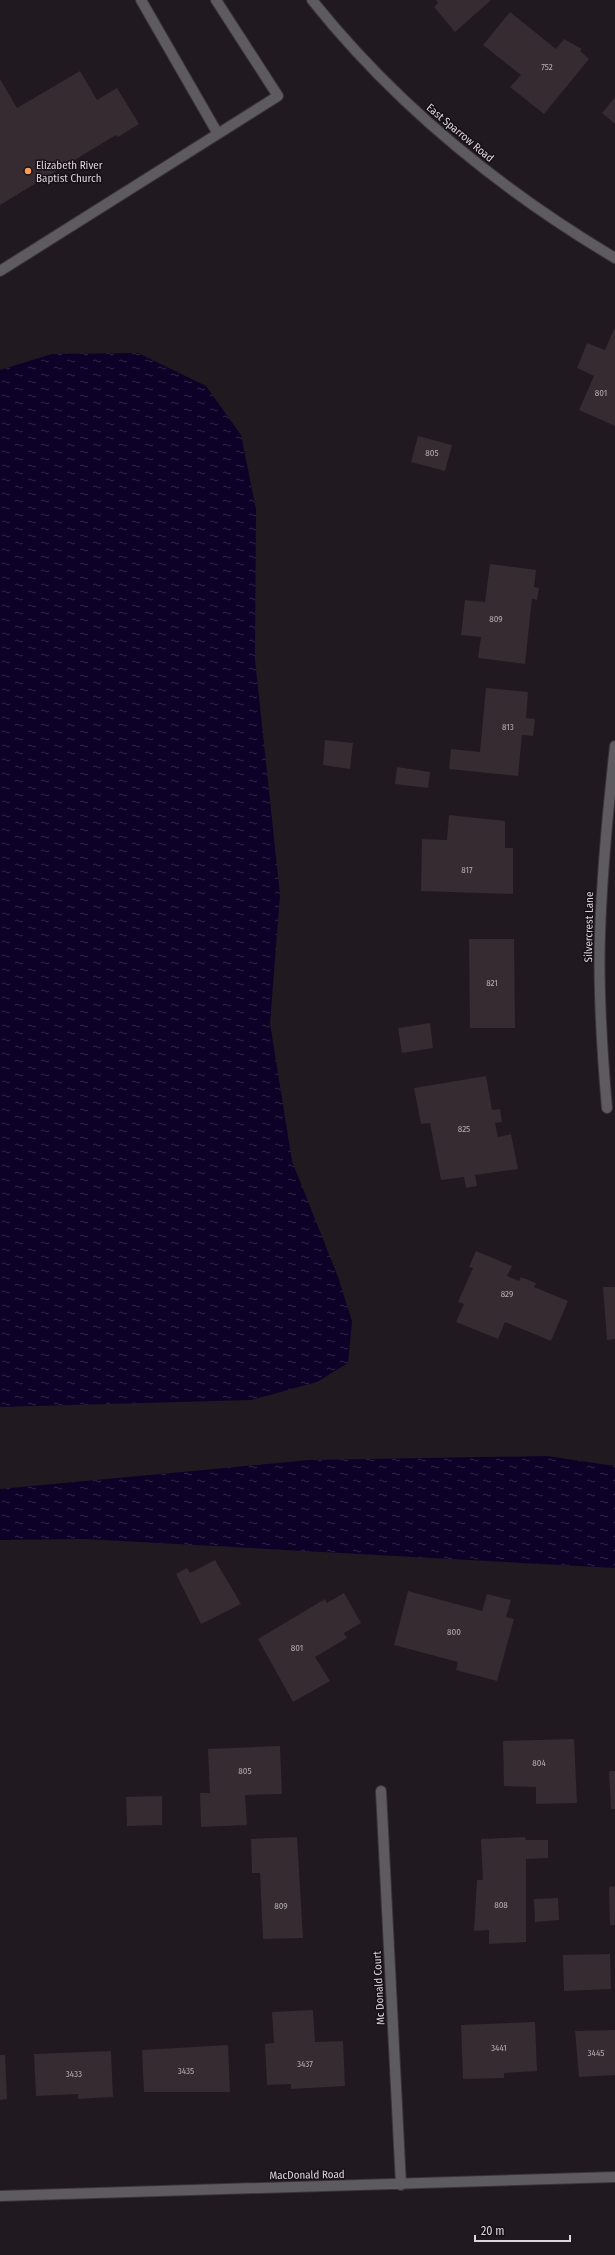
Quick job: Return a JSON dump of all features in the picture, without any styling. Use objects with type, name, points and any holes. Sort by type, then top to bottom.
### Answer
[{"type":"street","points":[[141,0],[218,134]]},
{"type":"street","points":[[0,272],[278,96],[216,0]]},
{"type":"street","name":"East Sparrow Road","points":[[312,0],[338,32],[400,97],[468,156],[504,184],[615,258]]},
{"type":"street","name":"Silvercrest Lane","points":[[607,1108],[602,1044],[600,936],[604,851],[615,746]]},
{"type":"street","name":"Mc Donald Court","points":[[381,1791],[402,2185]]},
{"type":"street","name":"MacDonald Road","points":[[0,2196],[402,2185],[615,2177]]},
{"type":"water","points":[[138,353],[206,386],[241,435],[256,509],[255,659],[280,895],[270,1023],[292,1161],[338,1277],[352,1321],[348,1363],[317,1382],[251,1400],[0,1407],[0,370],[52,354]]},
{"type":"water","points":[[547,1456],[615,1466],[615,1568],[85,1539],[0,1540],[0,1489],[309,1460]]},
{"type":"building","points":[[436,0],[491,0],[455,32],[434,7],[438,3]]},
{"type":"building","points":[[510,12],[556,49],[564,39],[582,49],[580,51],[589,59],[544,114],[510,87],[521,75],[483,45]]},
{"type":"building","name":"Elizabeth River Baptist Church","points":[[80,71],[97,100],[117,88],[139,124],[118,137],[116,135],[0,205],[0,79],[17,108]]},
{"type":"building","points":[[615,97],[615,124],[602,113]]},
{"type":"building","points":[[615,327],[615,426],[579,410],[594,376],[577,368],[587,343],[605,350]]},
{"type":"building","points":[[418,436],[452,445],[445,471],[411,462]]},
{"type":"building","points":[[490,564],[536,570],[534,587],[539,588],[537,600],[532,599],[525,664],[478,658],[481,637],[461,635],[465,600],[485,602]]},
{"type":"building","points":[[486,688],[528,692],[526,718],[535,719],[533,736],[522,735],[518,776],[449,769],[451,749],[480,752]]},
{"type":"building","points":[[325,740],[353,743],[350,769],[323,765]]},
{"type":"building","points":[[397,767],[430,772],[428,788],[395,784]]},
{"type":"building","points":[[449,815],[505,821],[505,848],[513,848],[513,894],[421,891],[422,839],[447,840]]},
{"type":"building","points":[[469,939],[514,939],[515,1028],[470,1028]]},
{"type":"building","points":[[430,1023],[433,1048],[402,1053],[398,1028]]},
{"type":"building","points":[[486,1076],[492,1110],[500,1109],[502,1122],[495,1123],[498,1137],[511,1134],[518,1169],[475,1175],[477,1186],[466,1188],[464,1177],[441,1180],[430,1123],[421,1124],[414,1088]]},
{"type":"building","points":[[476,1251],[512,1266],[507,1276],[519,1281],[521,1277],[536,1283],[534,1287],[568,1301],[551,1341],[505,1322],[498,1339],[456,1322],[464,1304],[458,1302],[473,1268],[469,1267]]},
{"type":"building","points":[[603,1287],[615,1287],[615,1339],[607,1340]]},
{"type":"building","points":[[215,1560],[241,1604],[201,1624],[176,1574],[187,1568],[190,1573]]},
{"type":"building","points":[[408,1591],[482,1611],[487,1594],[511,1600],[506,1617],[514,1619],[497,1681],[456,1670],[458,1662],[394,1645]]},
{"type":"building","points":[[344,1593],[361,1623],[344,1633],[347,1638],[315,1657],[330,1681],[293,1702],[258,1639],[325,1599],[327,1603]]},
{"type":"building","points":[[574,1739],[577,1803],[536,1804],[536,1787],[504,1786],[503,1741]]},
{"type":"building","points":[[280,1746],[282,1794],[245,1795],[247,1825],[201,1827],[200,1793],[210,1793],[208,1749]]},
{"type":"building","points":[[609,1771],[615,1771],[615,1809],[611,1809]]},
{"type":"building","points":[[162,1796],[162,1825],[127,1826],[126,1797]]},
{"type":"building","points":[[297,1837],[303,1938],[263,1939],[260,1873],[252,1873],[251,1839]]},
{"type":"building","points":[[525,1837],[526,1840],[548,1840],[548,1858],[526,1859],[526,1942],[489,1944],[489,1930],[474,1931],[477,1880],[483,1880],[481,1839]]},
{"type":"building","points":[[615,1886],[615,1925],[610,1925],[609,1887]]},
{"type":"building","points":[[558,1898],[559,1920],[535,1922],[534,1899]]},
{"type":"building","points":[[610,1954],[611,1989],[564,1991],[563,1955]]},
{"type":"building","points":[[313,2010],[315,2042],[343,2041],[345,2086],[291,2089],[291,2084],[267,2085],[265,2044],[274,2043],[272,2012]]},
{"type":"building","points":[[535,2022],[537,2071],[504,2073],[504,2078],[463,2079],[461,2025]]},
{"type":"building","points":[[615,2030],[615,2075],[579,2077],[575,2031]]},
{"type":"building","points":[[228,2045],[230,2092],[144,2092],[142,2050]]},
{"type":"building","points":[[111,2051],[113,2097],[78,2099],[78,2094],[36,2096],[34,2054]]},
{"type":"building","points":[[0,2055],[5,2055],[7,2099],[0,2100]]},
{"type":"place","name":"Elizabeth River Baptist Church","points":[[28,171]]}]
